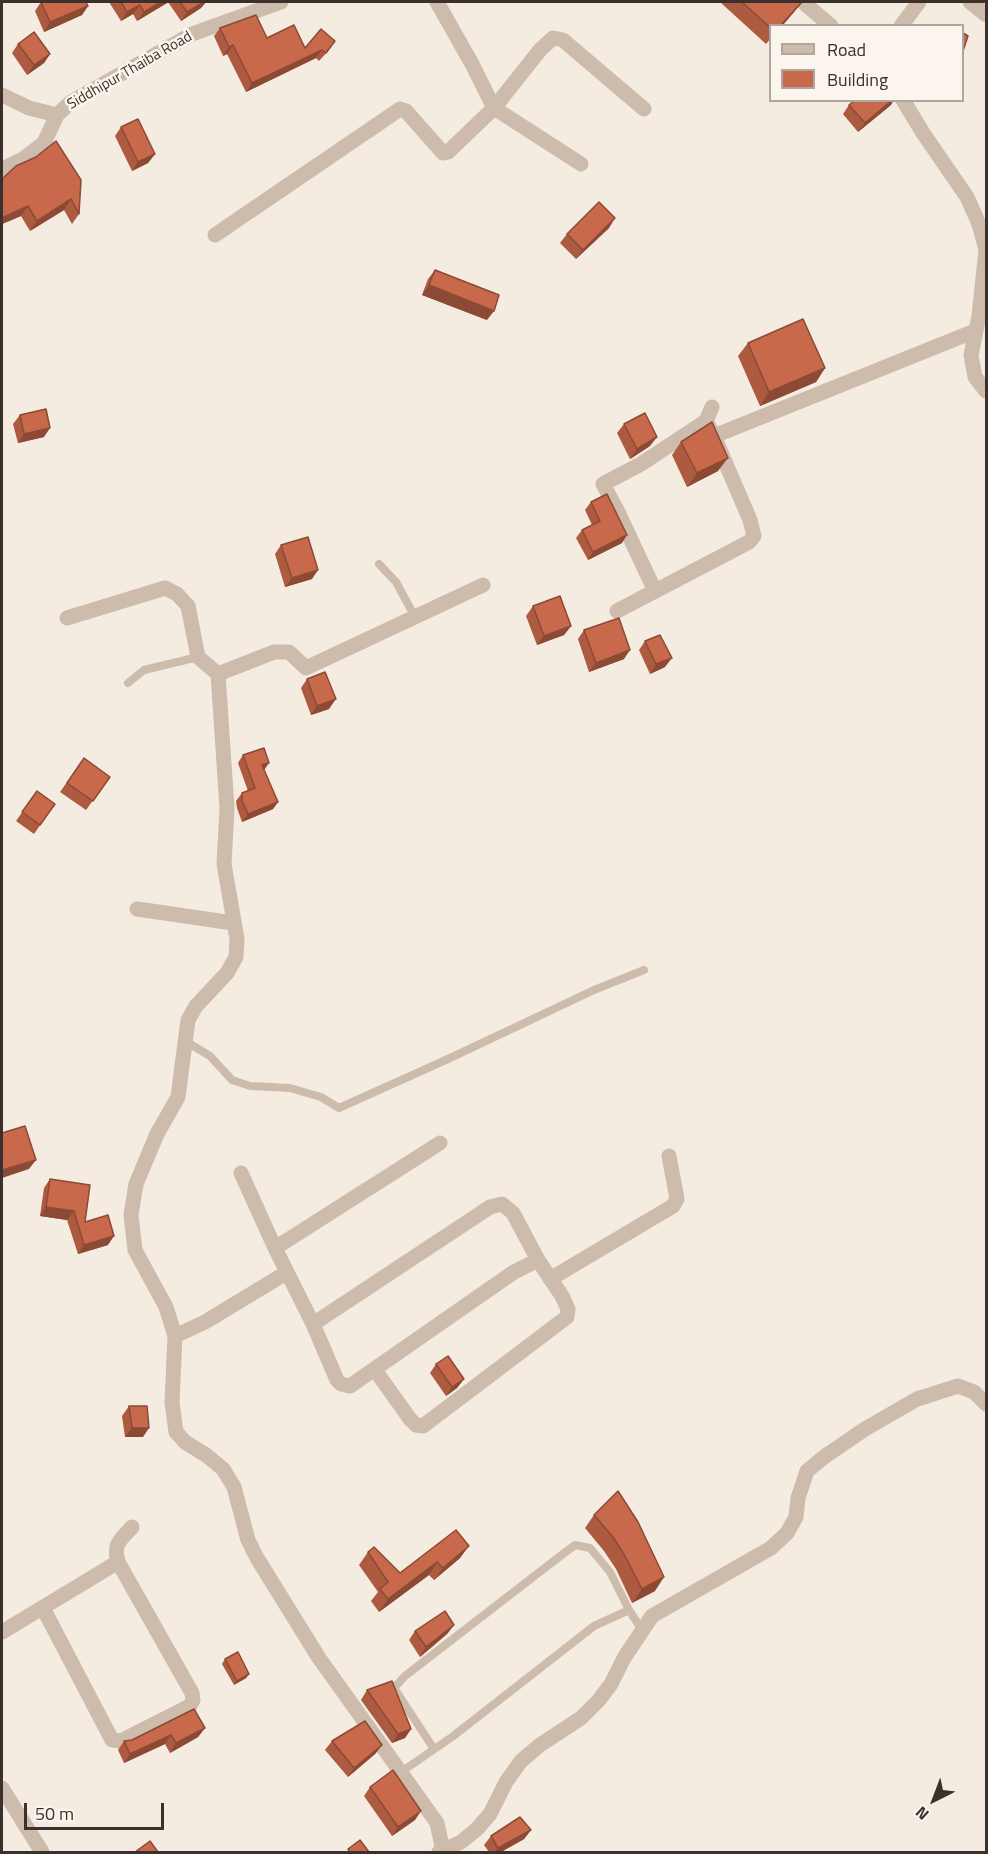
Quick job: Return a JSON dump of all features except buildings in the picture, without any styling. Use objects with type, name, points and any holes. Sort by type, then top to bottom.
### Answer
[{"type":"street","name":"Siddhipur Thaiba Road","points":[[2,169],[23,159],[44,143],[57,115],[71,102],[192,34],[281,2]]},
{"type":"street","points":[[437,2],[494,108],[581,164]]},
{"type":"street","points":[[803,2],[829,24]]},
{"type":"street","points":[[902,24],[919,2]]},
{"type":"street","points":[[970,2],[987,15]]},
{"type":"street","points":[[215,235],[400,109],[406,111],[445,153],[448,152],[494,108],[540,50],[553,39],[563,40],[644,109]]},
{"type":"street","points":[[2,95],[29,108],[57,115]]},
{"type":"street","points":[[904,102],[967,197],[979,224],[986,250],[983,302],[971,355],[975,377],[987,391]]},
{"type":"street","points":[[714,436],[975,331]]},
{"type":"street","points":[[617,611],[656,591],[749,542],[754,536],[750,520],[714,436],[709,414],[641,464],[603,484],[656,591]]},
{"type":"street","points":[[218,674],[274,652],[289,652],[306,668],[483,585]]},
{"type":"street","points":[[67,618],[165,588],[177,594],[188,606],[198,657],[218,674],[226,808],[224,864],[237,939],[236,957],[228,973],[196,1006],[188,1020],[178,1097],[157,1134],[136,1184],[131,1215],[135,1250],[166,1307],[175,1336],[172,1402],[176,1432],[185,1442],[223,1469],[234,1487],[248,1540],[256,1558],[319,1658],[437,1823],[441,1852],[461,1842],[477,1829],[490,1814],[506,1782],[521,1761],[540,1745],[581,1718],[599,1700],[652,1616],[771,1548],[787,1533],[796,1518],[798,1498],[807,1471],[824,1457],[917,1399],[958,1386],[974,1392],[987,1404]]},
{"type":"street","points":[[137,909],[233,923]]},
{"type":"street","points":[[275,1248],[440,1143]]},
{"type":"street","points":[[550,1279],[673,1206],[677,1199],[669,1156]]},
{"type":"street","points":[[241,1173],[340,1384],[350,1386],[514,1272],[537,1260]]},
{"type":"street","points":[[313,1324],[490,1207],[502,1204],[513,1213],[537,1260],[562,1296],[568,1309],[567,1317],[423,1426],[416,1425],[410,1419],[375,1370]]},
{"type":"street","points":[[175,1336],[205,1322],[286,1273]]},
{"type":"street","points":[[43,1608],[112,1740],[121,1741],[190,1706],[193,1700],[192,1693],[118,1562],[116,1545],[132,1527]]},
{"type":"street","points":[[2,1632],[118,1562]]},
{"type":"street","points":[[2,1788],[42,1852]]},
{"type":"lane","points":[[379,564],[396,582],[416,616]]},
{"type":"lane","points":[[128,683],[144,670],[198,657]]},
{"type":"lane","points":[[185,1041],[210,1056],[232,1080],[250,1086],[290,1088],[321,1097],[339,1108],[594,990],[644,970]]},
{"type":"lane","points":[[434,1749],[394,1688],[405,1676],[575,1545],[590,1548],[610,1572],[642,1630]]},
{"type":"lane","points":[[401,1772],[452,1737],[594,1626],[629,1610]]}]
